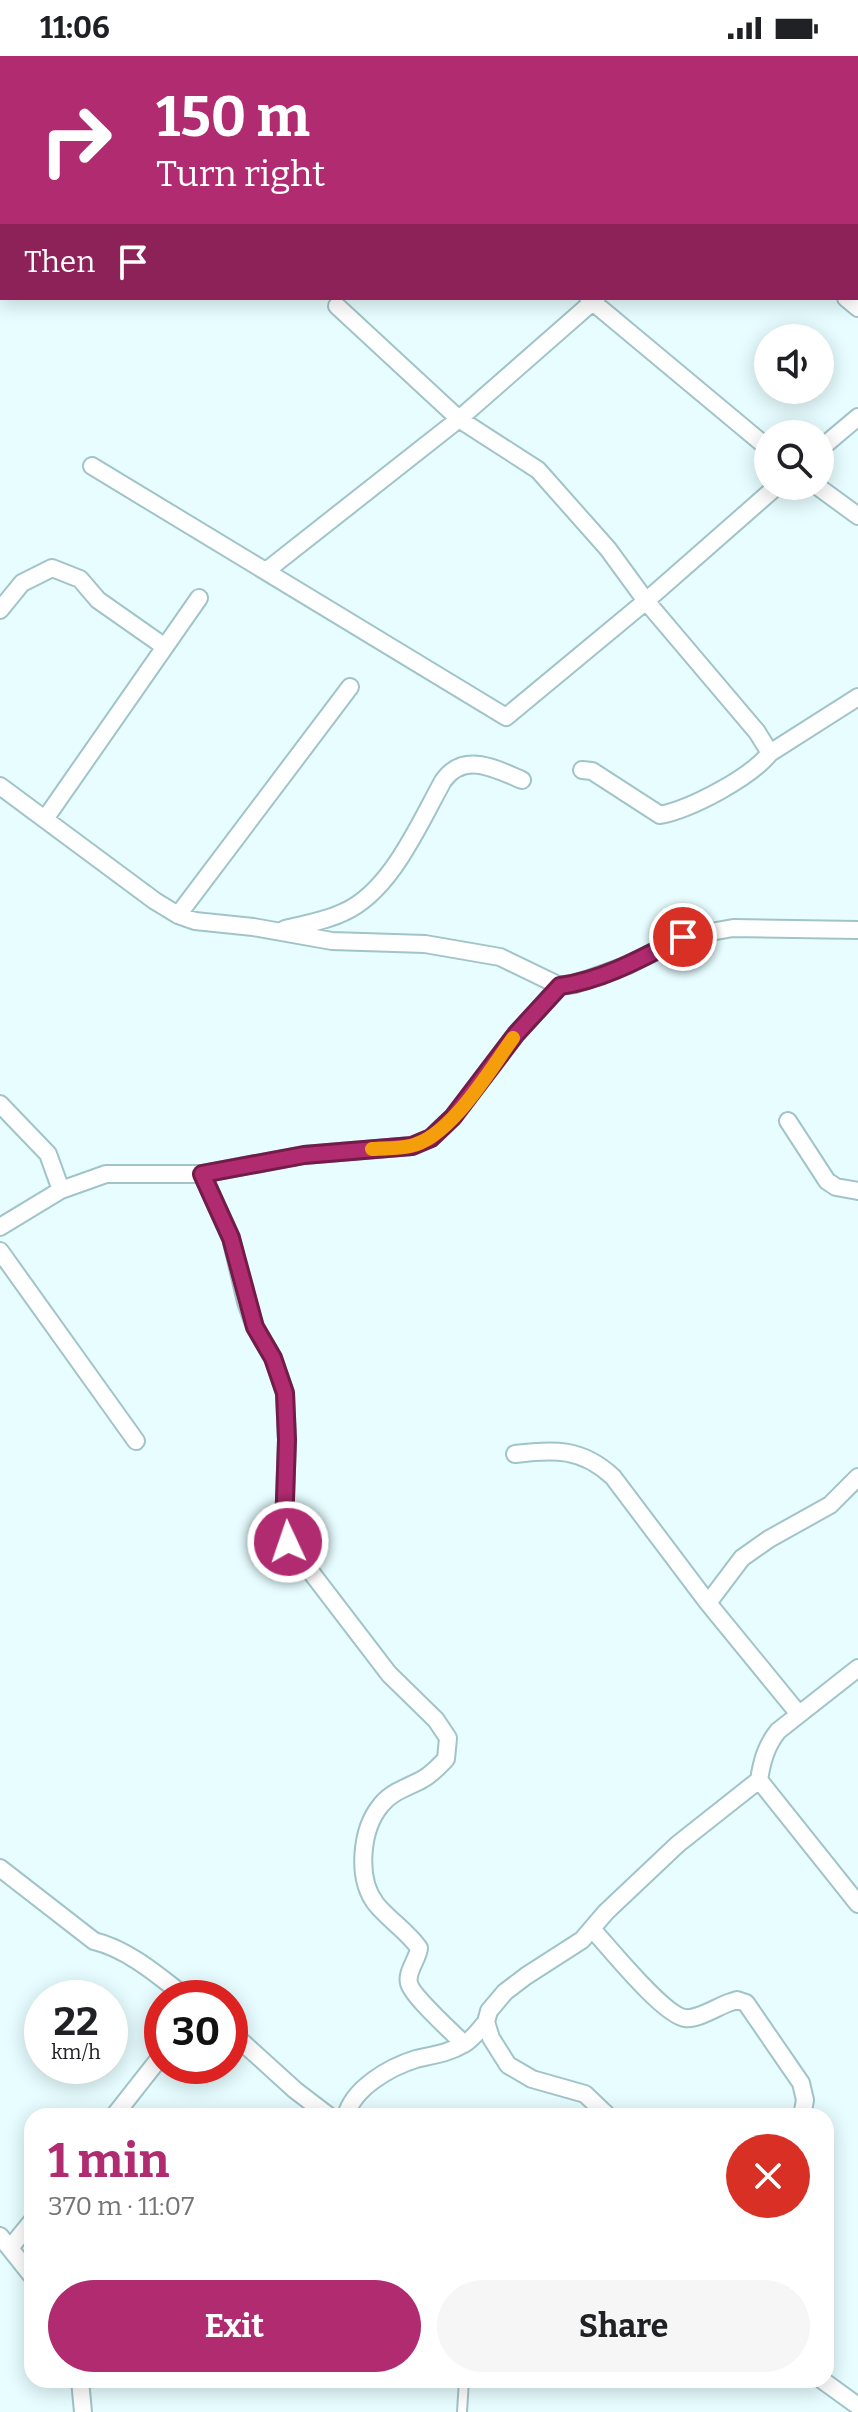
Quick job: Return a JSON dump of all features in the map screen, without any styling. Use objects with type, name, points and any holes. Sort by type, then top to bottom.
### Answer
[{"type":"street","points":[[266,571],[459,419],[592,300]]},
{"type":"street","points":[[594,300],[754,436]]},
{"type":"street","points":[[337,301],[459,419],[538,470],[608,549],[646,601],[757,732],[770,753]]},
{"type":"street","points":[[834,437],[858,417]]},
{"type":"street","points":[[92,466],[506,717],[761,500]]},
{"type":"street","points":[[834,498],[858,516]]},
{"type":"street","points":[[0,610],[22,583],[52,568],[80,579],[98,600],[165,647]]},
{"type":"street","points":[[45,819],[199,598]]},
{"type":"street","points":[[178,915],[350,687]]},
{"type":"street","points":[[582,770],[592,771],[660,815],[683,811],[760,766],[770,753],[858,697]]},
{"type":"street","points":[[275,931],[345,912],[366,899],[387,877],[443,781],[455,769],[473,764],[488,765],[522,780]]},
{"type":"street","points":[[0,786],[178,915],[195,921],[332,941],[425,944],[500,957],[560,986],[575,984],[628,965],[683,937],[733,928],[858,930]]},
{"type":"street","points":[[0,1227],[61,1190],[106,1174],[202,1174],[304,1155],[412,1146],[431,1138],[453,1117],[516,1034],[560,986]]},
{"type":"street","points":[[0,1104],[48,1154],[61,1190]]},
{"type":"street","points":[[788,1121],[827,1181],[836,1187],[858,1191]]},
{"type":"street","points":[[202,1174],[231,1238],[255,1327],[273,1358],[285,1393],[284,1529],[288,1542],[389,1674],[436,1720],[448,1738],[446,1759],[425,1778],[397,1791],[380,1805],[364,1854],[365,1881],[374,1902],[419,1948],[408,1983],[464,2044]]},
{"type":"street","points":[[0,1251],[136,1441]]},
{"type":"street","points":[[515,1454],[553,1450],[600,1465],[613,1477],[708,1603],[798,1713]]},
{"type":"street","points":[[708,1603],[742,1558],[830,1505],[858,1477]]},
{"type":"street","points":[[348,2108],[373,2081],[414,2060],[446,2053],[464,2044],[486,2022],[489,2011],[505,1992],[570,1949],[678,1844],[759,1780],[762,1760],[770,1742],[798,1713],[858,1668]]},
{"type":"street","points":[[759,1780],[858,1904]]},
{"type":"street","points":[[0,1868],[94,1941],[109,1946],[162,1980]]},
{"type":"street","points":[[592,1929],[657,2001],[676,2015],[692,2018],[737,2000],[746,2003],[801,2083],[804,2108]]},
{"type":"street","points":[[486,2022],[491,2038],[508,2065],[532,2079],[585,2094],[600,2108]]},
{"type":"street","points":[[248,2048],[319,2108]]},
{"type":"street","points":[[120,2108],[144,2078]]},
{"type":"street","points":[[24,2227],[5,2242],[24,2266]]},
{"type":"street","points":[[81,2388],[83,2412]]},
{"type":"street","points":[[833,2388],[858,2406]]},
{"type":"lane","points":[[462,2412],[464,2388]]},
{"type":"slow traffic","points":[[372,1149],[412,1146],[431,1138],[477,1088],[513,1038]]},
{"type":"route","points":[[288,1542],[284,1529],[287,1494],[285,1393],[273,1358],[255,1327],[231,1238],[202,1174],[304,1155],[412,1146],[431,1138],[453,1117],[516,1034],[560,986],[575,984],[628,965],[683,937]]}]
